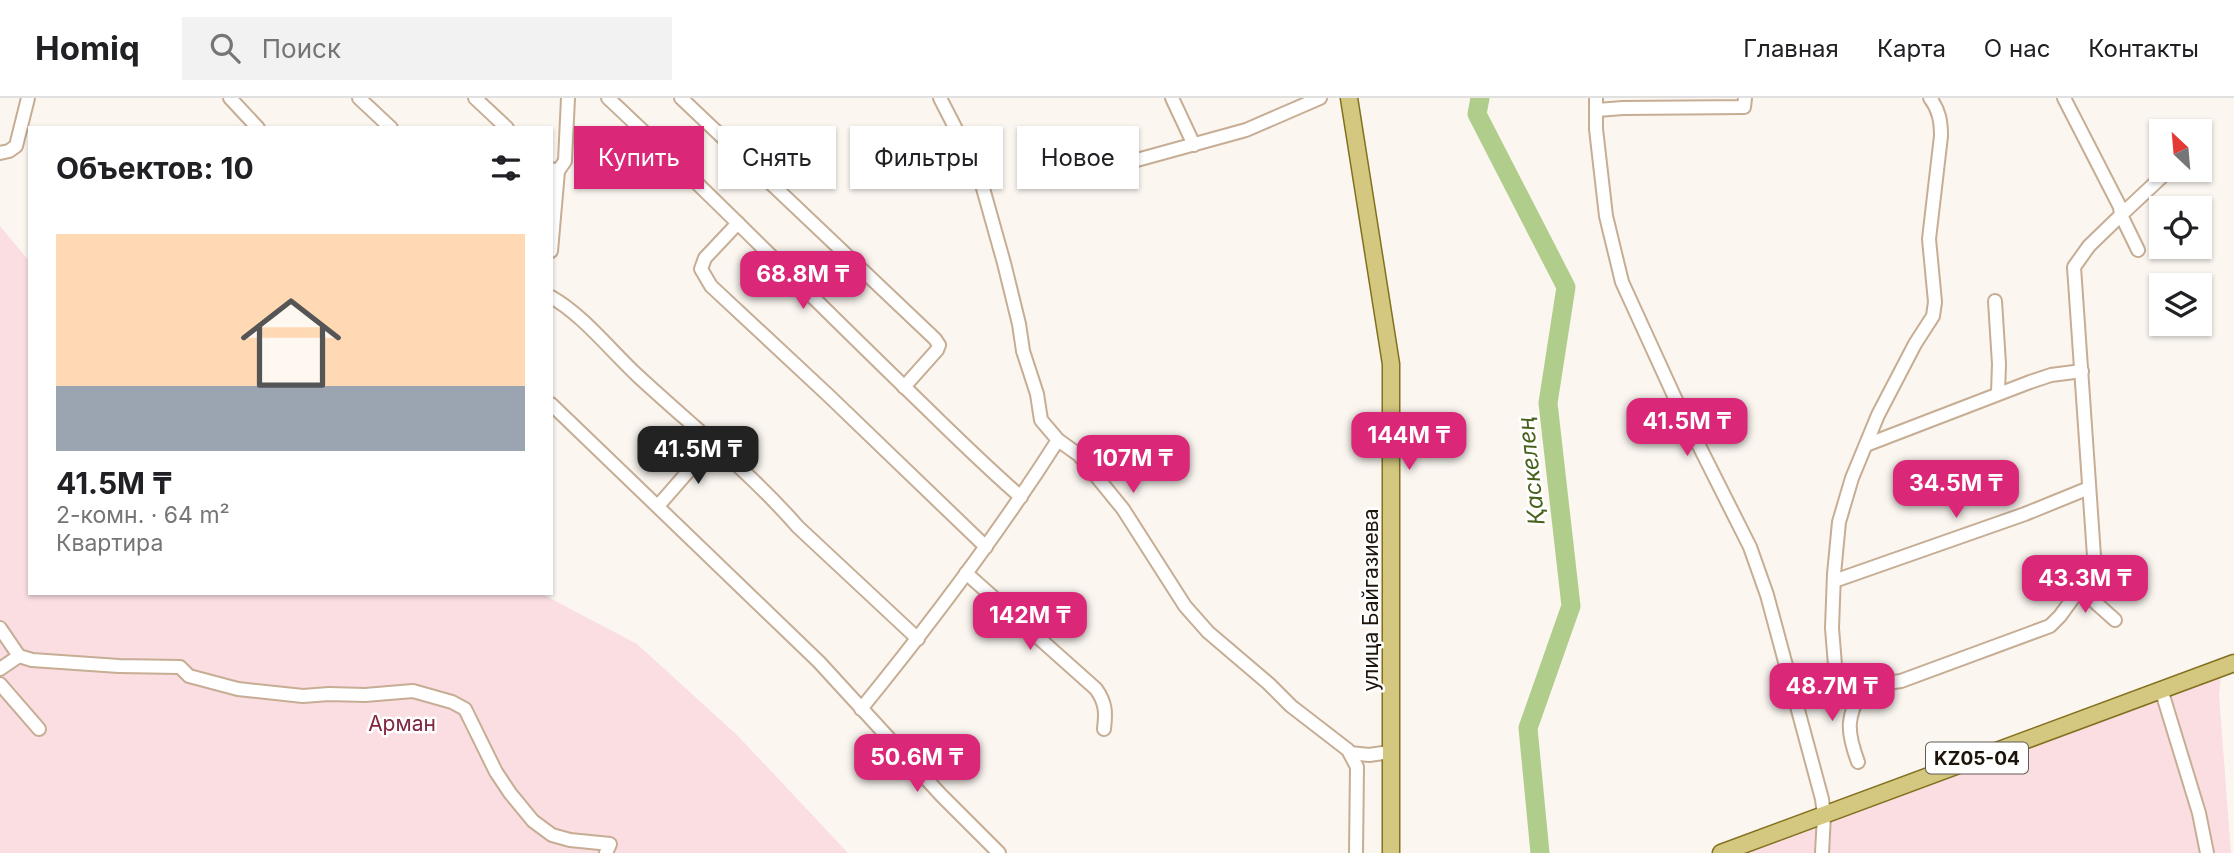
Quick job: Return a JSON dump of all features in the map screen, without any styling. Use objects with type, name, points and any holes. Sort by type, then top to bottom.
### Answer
[{"type":"main road","name":"улица Байгазиева","points":[[1349,98],[1391,364],[1391,853]]},
{"type":"main road","name":"KZ05-04","points":[[1721,853],[2234,663]]},
{"type":"street","points":[[0,153],[16,146],[28,98]]},
{"type":"street","points":[[230,98],[256,126]]},
{"type":"street","points":[[359,98],[389,126]]},
{"type":"street","points":[[475,98],[505,126]]},
{"type":"street","points":[[553,210],[555,170],[565,161],[568,98]]},
{"type":"street","points":[[608,98],[1021,497]]},
{"type":"street","points":[[681,98],[935,339],[939,345],[937,350],[905,387]]},
{"type":"street","points":[[940,98],[979,174],[1007,275],[1023,351],[1037,394],[1041,420],[1058,440],[1079,456],[1123,509],[1185,606],[1208,632],[1291,706],[1350,753],[1357,767],[1356,853]]},
{"type":"street","points":[[1172,98],[1194,145]]},
{"type":"street","points":[[1139,160],[1246,130],[1320,98]]},
{"type":"street","points":[[1745,98],[1744,107],[1636,108],[1596,104],[1596,128],[1606,216],[1622,282],[1675,398],[1750,547],[1766,595],[1822,799],[1822,853]]},
{"type":"street","points":[[1838,690],[1832,628],[1842,511],[1852,478],[1878,415],[1896,378],[1933,316],[1935,302],[1929,239],[1941,128],[1936,105],[1930,98]]},
{"type":"street","points":[[2070,100],[2138,250]]},
{"type":"street","points":[[1795,696],[1901,681],[2050,626],[2092,572],[2094,556],[2074,268],[2089,246],[2156,182]]},
{"type":"street","points":[[738,223],[705,258],[701,270],[711,286],[986,547]]},
{"type":"street","points":[[553,299],[578,318],[713,443],[918,639]]},
{"type":"street","points":[[1995,301],[1998,393]]},
{"type":"street","points":[[1866,445],[1998,393],[2051,375],[2082,370]]},
{"type":"street","points":[[553,406],[819,662],[941,795],[999,853]]},
{"type":"street","points":[[861,709],[918,639],[986,547],[1058,440]]},
{"type":"street","points":[[658,506],[713,443]]},
{"type":"street","points":[[1834,581],[2025,514],[2089,488]]},
{"type":"street","points":[[966,573],[1096,689],[1104,700],[1104,729]]},
{"type":"street","points":[[2083,582],[2096,603],[2115,620]]},
{"type":"street","points":[[0,628],[19,656],[48,662],[180,667],[189,676],[238,689],[303,696],[413,691],[452,702],[465,709],[496,772],[533,821],[552,835],[561,838],[610,844],[606,853]]},
{"type":"street","points":[[0,669],[19,656]]},
{"type":"street","points":[[0,684],[39,729]]},
{"type":"street","points":[[1858,762],[1848,723],[1863,686]]},
{"type":"street","points":[[2161,689],[2199,813],[2207,853]]},
{"type":"street","points":[[1350,753],[1369,755],[1390,752]]},
{"type":"green space","name":"Арман","points":[[0,226],[28,260],[28,595],[544,595],[637,644],[738,736],[848,853],[0,853]]},
{"type":"green space","points":[[2222,667],[2219,695],[2231,853],[1721,853]]},
{"type":"waterway","name":"Қаскелең","points":[[1480,98],[1477,114],[1566,287],[1548,403],[1571,606],[1528,728],[1540,853]]}]
